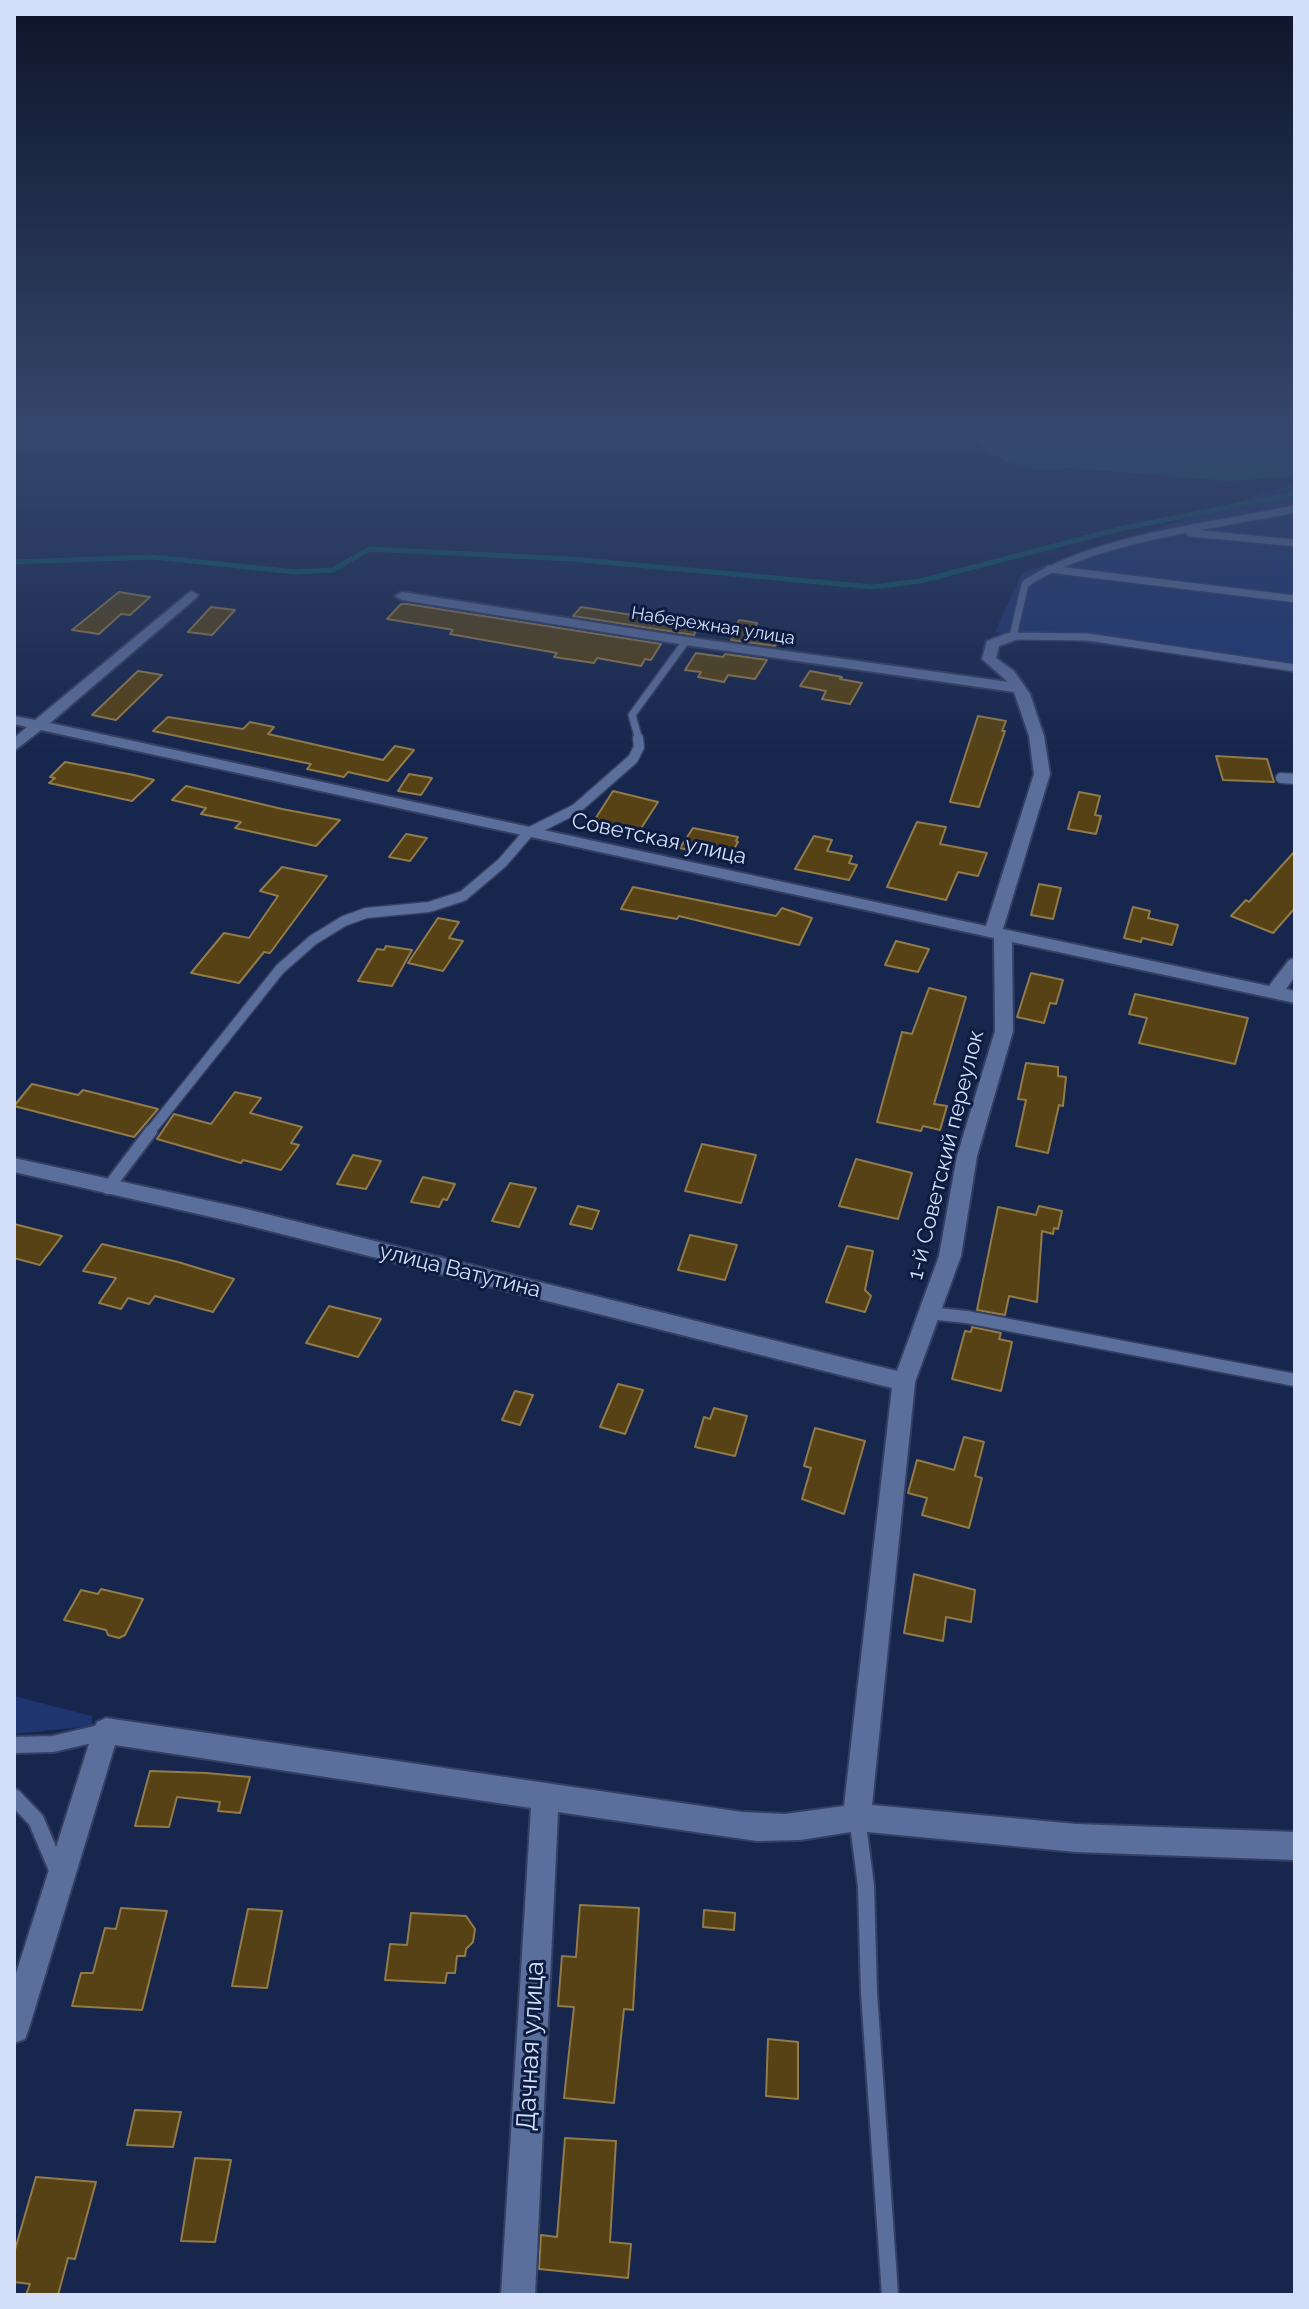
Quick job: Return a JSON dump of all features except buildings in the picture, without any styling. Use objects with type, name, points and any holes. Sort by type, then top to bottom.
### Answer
[{"type":"street","points":[[14,746],[191,595]]},
{"type":"street","name":"Набережная улица","points":[[402,596],[686,641],[1019,688]]},
{"type":"street","points":[[1013,636],[992,644],[989,659],[1010,675],[1019,688]]},
{"type":"street","name":"1-й Советский переулок","points":[[857,1817],[904,1382],[950,1256],[967,1156],[1004,1031],[998,933],[1042,774],[1042,750],[1019,688]]},
{"type":"street","name":"Советская улица","points":[[14,720],[1295,997]]},
{"type":"street","points":[[1274,992],[1295,964]]},
{"type":"street","name":"улица Ватутина","points":[[14,1165],[242,1216],[904,1382]]},
{"type":"street","points":[[14,2028],[106,1731],[774,1830],[814,1827],[857,1817],[938,1827],[1229,1846],[1295,1846]]},
{"type":"street","name":"Дачная улица","points":[[518,2295],[545,1797]]},
{"type":"lane","points":[[1124,544],[1047,569],[1025,584],[1013,636],[1088,637],[1295,668]]},
{"type":"lane","points":[[1047,569],[1295,599]]},
{"type":"lane","points":[[108,1188],[186,1084],[280,969],[313,940],[344,921],[366,913],[429,907],[463,896],[502,863],[528,833],[576,809],[633,759],[639,752],[641,742],[632,715],[686,641]]},
{"type":"lane","points":[[1281,778],[1295,779]]},
{"type":"lane","points":[[928,1313],[967,1317],[1295,1380]]},
{"type":"lane","points":[[14,1745],[53,1744],[106,1731]]},
{"type":"lane","points":[[14,1797],[36,1820],[60,1878]]},
{"type":"lane","points":[[857,1817],[866,1886],[869,1993],[890,2295]]},
{"type":"shaded area","points":[[1111,544],[1295,544],[1295,669],[995,632],[1022,573]]},
{"type":"shaded area","points":[[14,1696],[92,1716],[92,1726],[14,1734]]},
{"type":"waterway","points":[[14,562],[153,557],[295,572],[333,570],[369,549],[571,559],[872,587],[920,581],[1063,544]]}]
